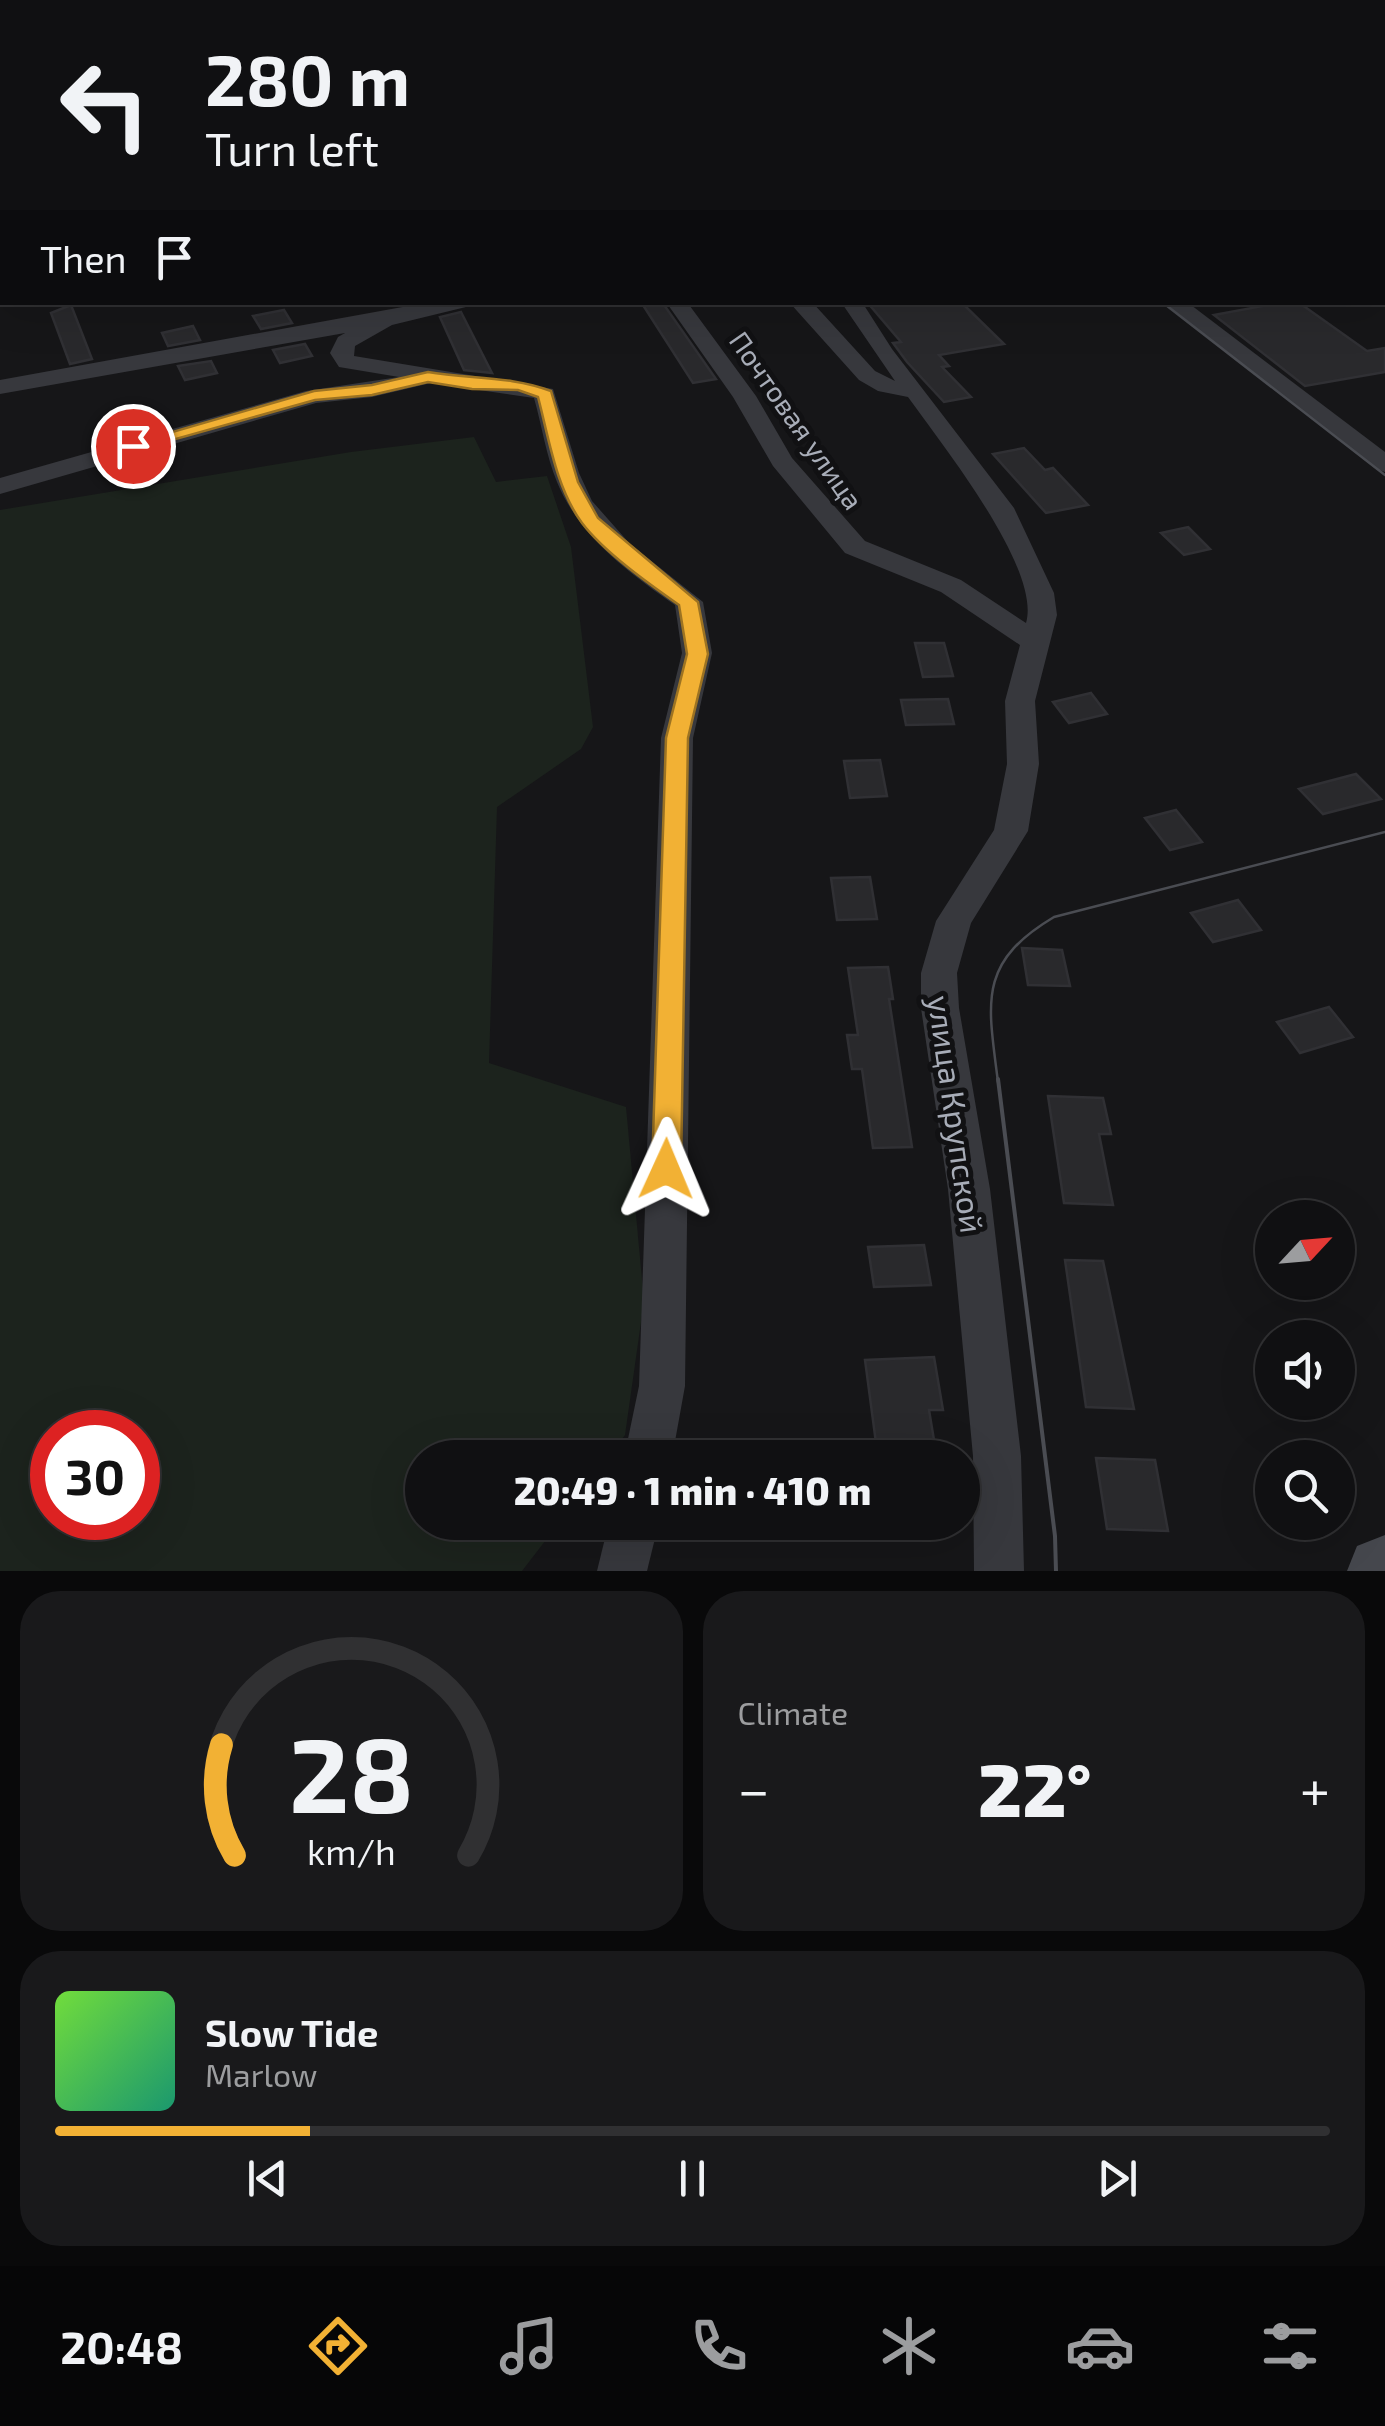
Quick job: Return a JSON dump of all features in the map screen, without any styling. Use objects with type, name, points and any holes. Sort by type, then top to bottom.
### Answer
[{"type":"street","points":[[2,387],[384,320],[446,305]]},
{"type":"street","name":"Почтовая улица","points":[[678,305],[744,396],[782,460],[854,547],[951,586],[1038,644]]},
{"type":"street","points":[[801,305],[831,332],[864,376],[886,389],[915,391]]},
{"type":"street","name":"улица Крупской","points":[[853,305],[884,353],[1001,508],[1040,593],[1038,644],[1020,702],[1023,764],[1011,832],[954,921],[939,973],[940,1008],[970,1189],[997,1456],[999,1571]]},
{"type":"street","points":[[1177,305],[1385,464]]},
{"type":"street","points":[[384,320],[346,342],[341,353],[346,362],[405,369],[472,384],[520,385],[546,394],[570,482],[590,521],[658,582],[688,602],[697,654],[677,738],[662,1386],[652,1440]]},
{"type":"street","points":[[0,486],[314,396],[372,390],[428,377]]},
{"type":"street","points":[[622,1571],[630,1540]]},
{"type":"shaded area","points":[[474,437],[496,482],[547,476],[571,547],[593,727],[581,749],[497,807],[489,1063],[626,1107],[644,1301],[625,1435],[621,1440],[405,1440],[405,1540],[546,1540],[522,1571],[0,1571],[0,510],[351,452]]},
{"type":"building","points":[[71,305],[92,359],[70,364],[51,313]]},
{"type":"building","points":[[643,305],[664,305],[716,379],[693,383]]},
{"type":"building","points":[[870,305],[964,305],[1004,344],[939,355],[949,366],[942,367],[971,397],[944,402],[893,343],[901,342]]},
{"type":"building","points":[[1268,305],[1302,305],[1367,351],[1385,348],[1385,372],[1305,386],[1214,315]]},
{"type":"building","points":[[284,310],[292,323],[261,329],[253,316]]},
{"type":"building","points":[[461,312],[492,373],[464,370],[440,317]]},
{"type":"building","points":[[193,326],[200,340],[168,346],[162,333]]},
{"type":"building","points":[[305,344],[312,356],[280,363],[273,350]]},
{"type":"building","points":[[211,361],[217,373],[185,380],[178,366]]},
{"type":"building","points":[[1024,448],[1045,470],[1053,468],[1088,505],[1046,513],[993,454]]},
{"type":"building","points":[[1188,527],[1210,549],[1184,555],[1161,533]]},
{"type":"building","points":[[915,643],[944,643],[953,676],[923,677]]},
{"type":"building","points":[[1091,693],[1107,714],[1069,723],[1053,702]]},
{"type":"building","points":[[948,699],[954,724],[906,725],[901,700]]},
{"type":"building","points":[[880,760],[887,796],[850,798],[844,761]]},
{"type":"building","points":[[1356,774],[1381,799],[1323,814],[1299,789]]},
{"type":"building","points":[[1176,810],[1202,842],[1170,850],[1145,818]]},
{"type":"building","points":[[870,877],[877,919],[837,920],[831,878]]},
{"type":"building","points":[[1238,900],[1261,930],[1213,942],[1191,913]]},
{"type":"building","points":[[1022,948],[1062,950],[1070,986],[1028,985]]},
{"type":"building","points":[[888,967],[893,999],[889,999],[912,1147],[873,1148],[862,1069],[852,1069],[847,1035],[858,1035],[848,968]]},
{"type":"building","points":[[1329,1007],[1353,1037],[1300,1053],[1277,1022]]},
{"type":"building","points":[[1048,1096],[1103,1098],[1111,1134],[1099,1134],[1113,1205],[1064,1203]]},
{"type":"building","points":[[924,1245],[931,1285],[874,1287],[868,1247]]},
{"type":"building","points":[[1065,1260],[1103,1261],[1134,1409],[1086,1407]]},
{"type":"building","points":[[934,1357],[943,1410],[929,1410],[934,1440],[876,1440],[865,1360]]},
{"type":"building","points":[[1096,1458],[1155,1460],[1168,1531],[1107,1529]]},
{"type":"tram line","points":[[1166,305],[1385,475]]},
{"type":"tram line","points":[[998,1082],[992,1029],[993,987],[1011,951],[1054,917],[1385,832]]},
{"type":"tram line","points":[[998,1079],[1055,1536],[1056,1571]]},
{"type":"route","points":[[133,446],[314,396],[372,390],[428,377],[472,384],[520,385],[546,394],[570,482],[590,521],[658,582],[688,602],[697,654],[677,738],[666,1169]]}]
